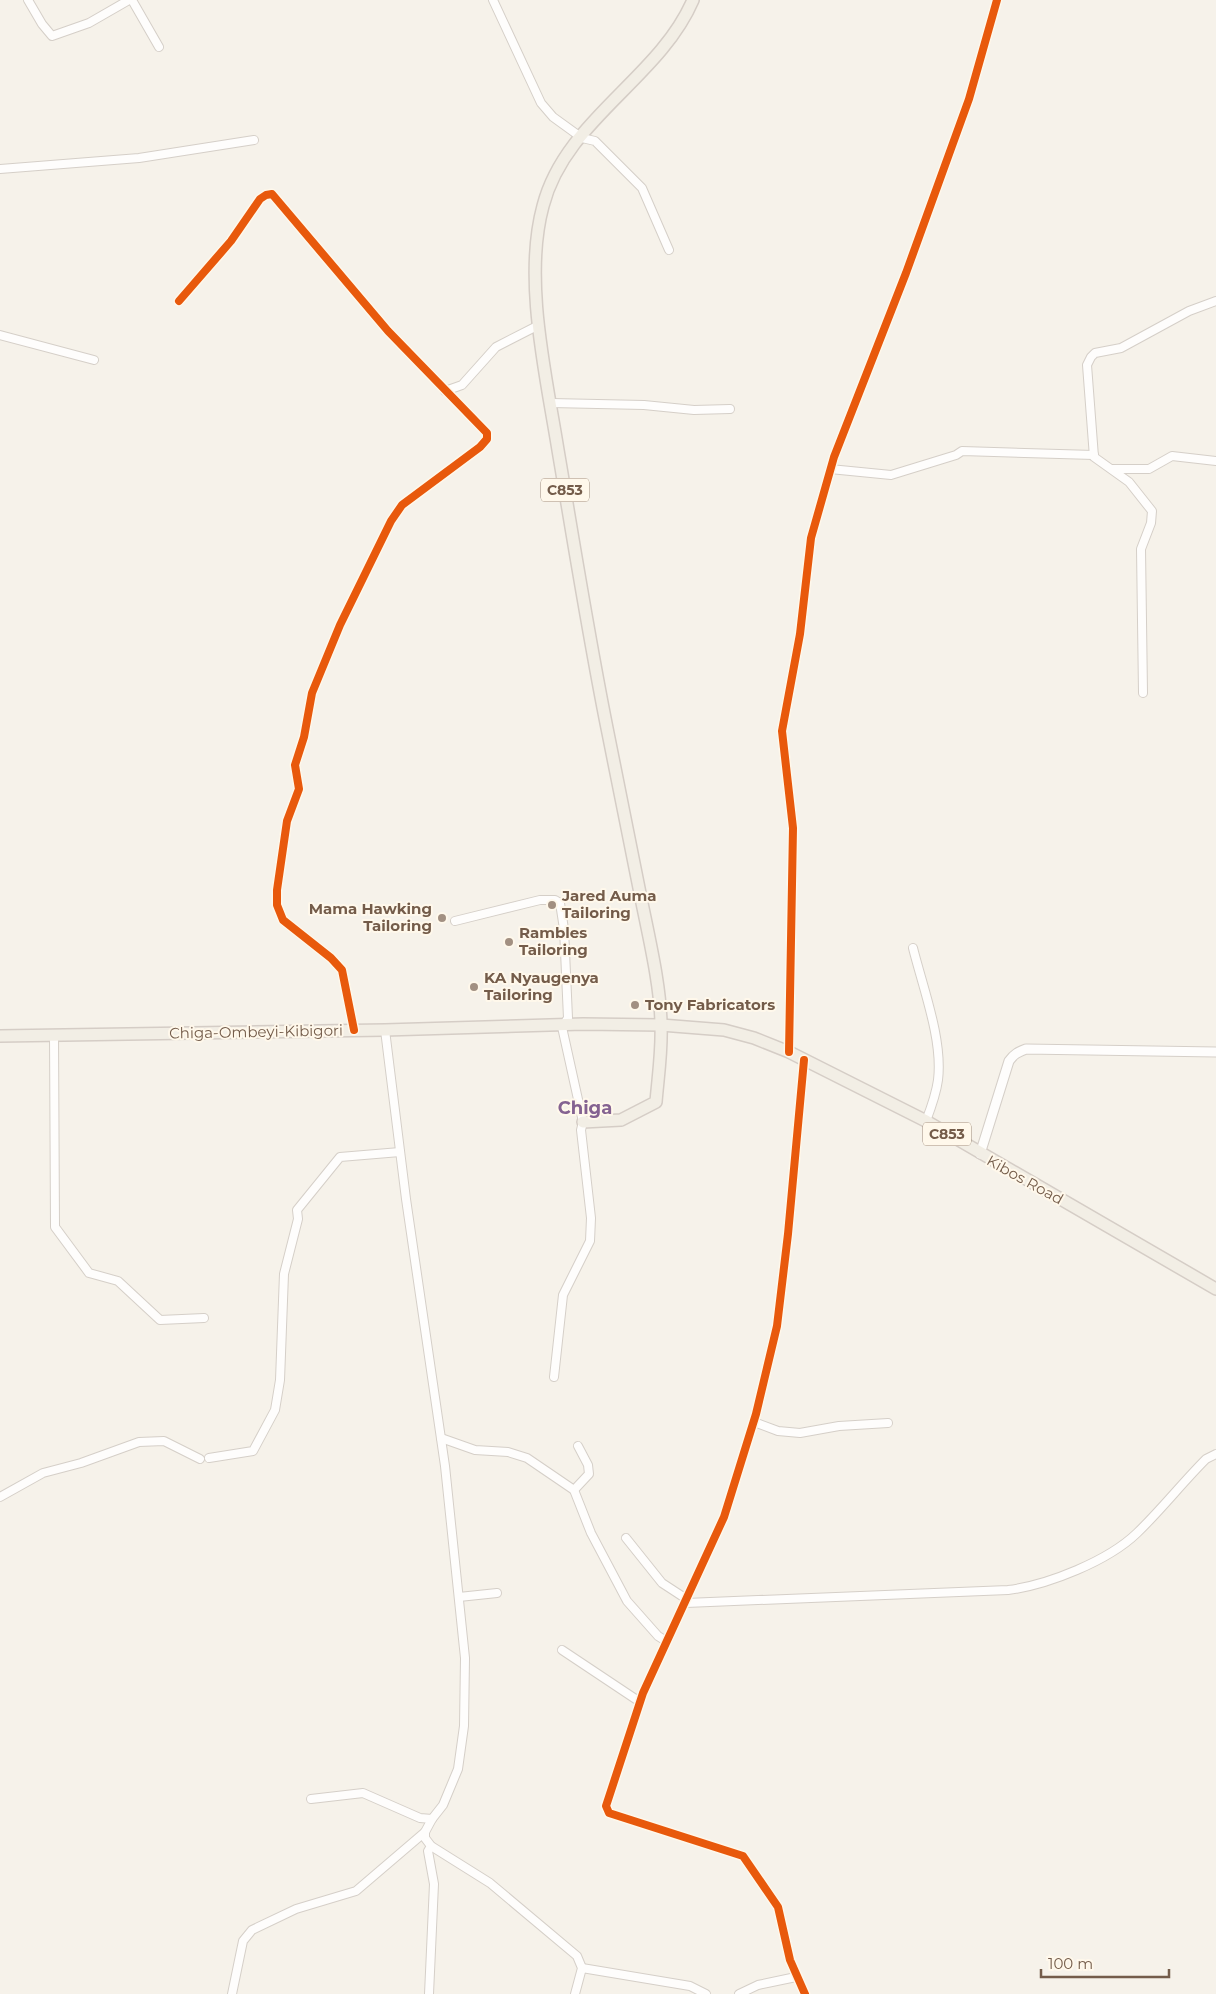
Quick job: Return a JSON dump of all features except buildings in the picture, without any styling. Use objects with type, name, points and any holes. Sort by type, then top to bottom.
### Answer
[{"type":"main road","name":"C853","points":[[661,1025],[647,926],[590,644],[550,404],[534,291],[535,259],[543,205],[552,180],[565,156],[646,67],[678,28],[693,0]]},
{"type":"main road","name":"Chiga-Ombeyi-Kibigori","points":[[0,1036],[385,1030],[564,1025],[661,1025]]},
{"type":"main road","name":"Kibos Road","points":[[661,1025],[724,1030],[754,1038],[789,1052],[926,1121],[1216,1289]]},
{"type":"main road","points":[[583,1122],[621,1120],[656,1102],[661,1025]]},
{"type":"street","points":[[28,0],[42,24],[52,36],[89,23],[131,0],[159,46]]},
{"type":"street","points":[[493,0],[541,103],[553,118],[582,136],[595,141],[642,188],[669,250]]},
{"type":"street","points":[[789,1052],[793,828],[782,722],[790,695],[800,634],[811,538],[830,469],[906,273],[969,99],[997,0]]},
{"type":"street","points":[[0,169],[139,158],[254,140]]},
{"type":"street","points":[[178,301],[231,241],[262,196],[272,194],[358,297],[445,392],[485,430],[487,439],[480,447],[402,504],[390,521],[340,625],[312,693],[304,738],[295,764],[299,789],[287,821],[282,843],[277,890],[279,913],[283,920],[331,958],[342,970],[354,1030]]},
{"type":"street","points":[[1142,692],[1141,549],[1151,522],[1152,511],[1129,482],[1096,459],[1094,455],[1087,365],[1091,357],[1100,352],[1121,348],[1189,311],[1216,301]]},
{"type":"street","points":[[445,392],[462,385],[496,347],[539,325]]},
{"type":"street","points":[[0,335],[94,360]]},
{"type":"street","points":[[550,404],[644,406],[694,410],[730,408]]},
{"type":"street","points":[[830,469],[891,475],[956,455],[962,451],[1094,455]]},
{"type":"street","points":[[1112,469],[1149,468],[1172,456],[1216,461]]},
{"type":"street","points":[[455,921],[540,900],[555,900],[560,903],[564,929],[568,1018],[562,1027],[575,1093],[583,1122],[581,1130],[586,1191],[591,1218],[590,1241],[563,1295],[554,1377]]},
{"type":"street","points":[[913,948],[933,1029],[938,1061],[936,1090],[926,1121]]},
{"type":"street","points":[[232,1994],[244,1941],[252,1930],[296,1909],[356,1891],[425,1832],[432,1819],[444,1805],[458,1769],[464,1726],[465,1658],[459,1597],[441,1438],[400,1152],[385,1030]]},
{"type":"street","points":[[54,1035],[55,1227],[89,1273],[118,1282],[160,1320],[204,1318]]},
{"type":"street","points":[[980,1154],[1009,1061],[1014,1054],[1020,1051],[1026,1049],[1216,1052]]},
{"type":"street","points":[[804,1060],[788,1234],[777,1326],[754,1422],[724,1517],[687,1601],[666,1641],[640,1702],[606,1806],[607,1811],[743,1856],[778,1907],[790,1960],[805,1994]]},
{"type":"street","points":[[209,1458],[253,1450],[275,1410],[280,1380],[284,1274],[298,1219],[297,1210],[340,1157],[400,1152]]},
{"type":"street","points":[[754,1422],[778,1431],[800,1433],[839,1426],[888,1423]]},
{"type":"street","points":[[441,1438],[475,1450],[508,1452],[527,1458],[574,1490],[591,1533],[627,1600],[658,1636],[666,1641]]},
{"type":"street","points":[[0,1496],[42,1473],[81,1462],[138,1442],[164,1441],[200,1459]]},
{"type":"street","points":[[574,1490],[589,1474],[588,1465],[578,1446]]},
{"type":"street","points":[[626,1538],[662,1583],[687,1601],[1008,1590],[1031,1586],[1082,1566],[1118,1548],[1136,1534],[1206,1459],[1216,1454]]},
{"type":"street","points":[[459,1597],[497,1593]]},
{"type":"street","points":[[562,1650],[640,1702]]},
{"type":"street","points":[[311,1799],[363,1793],[420,1818],[432,1819]]},
{"type":"street","points":[[425,1832],[425,1838],[431,1846],[490,1883],[535,1918],[577,1956],[582,1968],[576,1994]]},
{"type":"street","points":[[429,1994],[434,1884],[428,1851],[431,1846]]},
{"type":"street","points":[[582,1968],[690,1986],[706,1994]]},
{"type":"street","points":[[739,1994],[758,1985],[796,1977]]},
{"type":"cycle path","points":[[789,1052],[793,828],[782,731],[800,634],[811,538],[834,457],[906,273],[969,99],[997,0]]},
{"type":"cycle path","points":[[179,301],[231,241],[260,199],[272,194],[388,331],[487,433],[487,439],[480,447],[402,505],[391,521],[340,625],[312,693],[304,737],[295,765],[299,789],[287,821],[277,890],[277,905],[283,920],[331,958],[342,970],[354,1030]]},
{"type":"cycle path","points":[[804,1060],[788,1234],[777,1326],[756,1414],[724,1517],[643,1693],[606,1806],[609,1813],[743,1856],[778,1907],[790,1960],[805,1994]]},
{"type":"place","name":"Jared Auma Tailoring","points":[[552,905]]},
{"type":"place","name":"Mama Hawking Tailoring","points":[[442,918]]},
{"type":"place","name":"Rambles Tailoring","points":[[509,942]]},
{"type":"place","name":"KA Nyaugenya Tailoring","points":[[474,987]]},
{"type":"place","name":"Tony Fabricators","points":[[635,1005]]},
{"type":"district","name":"Chiga","points":[[585,1108]]}]
